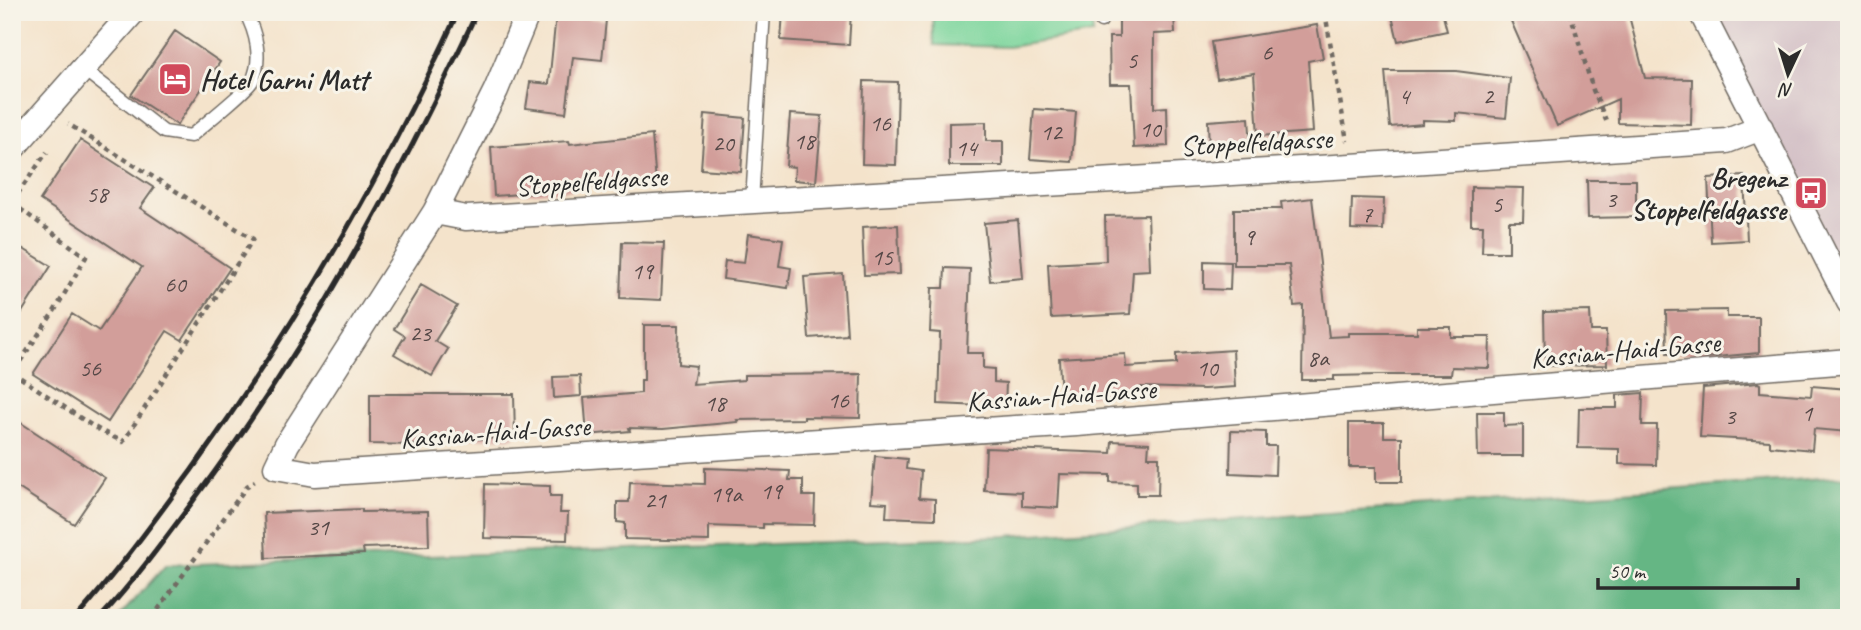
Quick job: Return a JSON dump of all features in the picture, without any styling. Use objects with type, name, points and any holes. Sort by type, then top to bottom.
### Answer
[{"type":"street","points":[[12,149],[133,12]]},
{"type":"street","points":[[276,467],[287,444],[435,212],[495,90],[528,12]]},
{"type":"street","points":[[1708,15],[1761,128],[1849,302]]},
{"type":"street","name":"Stoppelfeldgasse","points":[[435,212],[466,218],[1351,166],[1727,141],[1761,128]]},
{"type":"street","name":"Kassian-Haid-Gasse","points":[[276,467],[315,474],[1077,424],[1849,361]]},
{"type":"lane","points":[[83,69],[164,132],[191,136],[252,82],[259,55],[252,24],[245,12]]},
{"type":"lane","points":[[752,201],[764,12]]},
{"type":"path","points":[[1325,12],[1351,166]]},
{"type":"path","points":[[1570,12],[1593,90],[1618,148]]},
{"type":"path","points":[[51,145],[12,202],[86,257],[55,310],[13,372],[94,427],[123,442],[253,239],[67,123],[59,134]]},
{"type":"path","points":[[152,618],[247,486],[276,467]]},
{"type":"shaded area","points":[[1701,12],[1849,12],[1849,302]]},
{"type":"green space","points":[[933,12],[1091,12],[1093,34],[1008,47],[934,45]]},
{"type":"green space","points":[[1849,476],[1849,618],[118,618],[166,565],[1006,536]]},
{"type":"building","points":[[783,12],[851,12],[849,45],[781,40]]},
{"type":"building","points":[[1119,12],[1174,12],[1175,33],[1154,34],[1154,108],[1167,107],[1168,146],[1134,148],[1131,84],[1110,84],[1109,37],[1119,37]]},
{"type":"building","points":[[1391,12],[1442,12],[1447,31],[1398,41]]},
{"type":"building","points":[[1507,12],[1628,12],[1645,78],[1692,79],[1691,125],[1618,123],[1618,99],[1557,126]]},
{"type":"building","points":[[556,15],[606,20],[602,60],[573,57],[566,113],[526,108],[530,82],[549,84]]},
{"type":"building","points":[[1317,25],[1323,58],[1308,61],[1313,132],[1258,136],[1254,73],[1217,79],[1211,42]]},
{"type":"building","name":"Hotel Garni Matt","points":[[175,31],[220,62],[177,125],[131,95]]},
{"type":"building","points":[[1385,71],[1456,71],[1510,78],[1506,118],[1456,113],[1456,121],[1423,120],[1423,124],[1390,127]]},
{"type":"building","points":[[864,81],[898,82],[896,165],[862,164]]},
{"type":"building","points":[[1034,109],[1076,112],[1072,162],[1030,159]]},
{"type":"building","points":[[705,114],[745,118],[741,172],[701,169]]},
{"type":"building","points":[[790,114],[822,116],[816,182],[794,180],[795,167],[786,166]]},
{"type":"building","points":[[1249,118],[1251,148],[1209,150],[1208,121]]},
{"type":"building","points":[[986,122],[986,141],[1003,141],[1003,166],[949,166],[949,123]]},
{"type":"building","points":[[652,135],[656,184],[573,187],[573,190],[494,196],[491,147],[569,141],[570,144]]},
{"type":"building","points":[[80,140],[154,188],[140,208],[230,268],[182,340],[167,331],[108,422],[33,374],[72,314],[99,331],[142,267],[40,200]]},
{"type":"building","points":[[1744,176],[1747,240],[1711,242],[1708,178]]},
{"type":"building","points":[[1587,180],[1636,180],[1636,217],[1588,218]]},
{"type":"building","points":[[1471,187],[1524,188],[1523,221],[1509,221],[1509,252],[1482,252],[1483,225],[1471,225]]},
{"type":"building","points":[[1312,198],[1329,337],[1348,336],[1348,333],[1417,333],[1417,327],[1451,327],[1451,337],[1490,337],[1489,368],[1452,367],[1451,375],[1334,376],[1334,380],[1302,380],[1303,305],[1294,306],[1289,265],[1234,265],[1234,209],[1282,209],[1281,202]]},
{"type":"building","points":[[1352,198],[1384,199],[1383,230],[1351,229]]},
{"type":"building","points":[[1148,215],[1150,270],[1133,271],[1130,314],[1051,318],[1048,264],[1106,261],[1105,216]]},
{"type":"building","points":[[1018,220],[1023,278],[990,281],[984,223]]},
{"type":"building","points":[[898,225],[900,274],[864,275],[862,227]]},
{"type":"building","points":[[748,234],[783,239],[779,266],[791,268],[788,288],[723,279],[725,261],[744,263]]},
{"type":"building","points":[[12,242],[51,266],[12,328]]},
{"type":"building","points":[[622,242],[664,243],[661,300],[620,298]]},
{"type":"building","points":[[1204,261],[1231,262],[1230,290],[1204,289]]},
{"type":"building","points":[[945,268],[970,269],[967,353],[983,353],[983,368],[994,369],[994,382],[1006,383],[1005,407],[938,404],[940,333],[930,332],[932,288],[944,288]]},
{"type":"building","points":[[843,274],[847,335],[809,338],[804,277]]},
{"type":"building","points":[[421,285],[457,306],[435,341],[448,349],[432,376],[394,354],[405,336],[394,329]]},
{"type":"building","points":[[1727,310],[1727,317],[1759,317],[1759,353],[1705,358],[1705,354],[1667,354],[1666,311]]},
{"type":"building","points":[[1590,311],[1591,331],[1606,331],[1607,365],[1545,366],[1544,312]]},
{"type":"building","points":[[644,325],[679,325],[678,364],[696,366],[693,384],[744,380],[744,375],[861,374],[860,418],[737,420],[738,422],[663,429],[629,428],[630,431],[587,435],[584,398],[641,393],[641,380],[644,380]]},
{"type":"building","points":[[1233,350],[1235,387],[1141,387],[1142,393],[1061,398],[1059,358],[1125,354],[1126,367],[1176,364],[1176,354]]},
{"type":"building","points":[[580,376],[581,396],[554,398],[553,377]]},
{"type":"building","points":[[1758,383],[1760,392],[1811,396],[1812,386],[1849,389],[1849,432],[1814,429],[1812,450],[1770,446],[1770,441],[1700,437],[1703,388]]},
{"type":"building","points":[[1643,393],[1642,425],[1657,425],[1656,465],[1619,464],[1619,449],[1578,448],[1579,408],[1617,408],[1617,395]]},
{"type":"building","points":[[370,394],[514,394],[515,438],[417,440],[417,445],[370,444]]},
{"type":"building","points":[[1477,412],[1504,412],[1504,426],[1523,425],[1523,456],[1478,456]]},
{"type":"building","points":[[12,417],[105,478],[74,524],[12,484]]},
{"type":"building","points":[[1349,423],[1384,423],[1384,437],[1402,437],[1402,482],[1376,482],[1376,467],[1349,467]]},
{"type":"building","points":[[1231,431],[1266,432],[1266,446],[1276,446],[1275,475],[1230,473]]},
{"type":"building","points":[[1112,441],[1149,443],[1148,457],[1159,457],[1158,495],[1137,495],[1137,483],[1110,482],[1110,475],[1060,474],[1058,508],[1022,506],[1022,492],[984,490],[986,448],[1111,453]]},
{"type":"building","points":[[875,456],[907,459],[906,469],[921,471],[919,498],[935,499],[935,519],[886,517],[887,503],[871,502]]},
{"type":"building","points":[[705,468],[790,471],[789,480],[803,480],[803,496],[815,496],[814,525],[763,524],[763,528],[709,526],[709,541],[625,539],[625,523],[617,522],[617,502],[629,502],[630,482],[705,484]]},
{"type":"building","points":[[485,484],[550,486],[550,496],[561,496],[560,513],[568,513],[567,540],[484,538]]},
{"type":"building","points":[[362,509],[362,512],[428,511],[429,546],[363,548],[364,554],[266,558],[264,513]]},
{"type":"railway","points":[[76,618],[121,564],[191,471],[302,305],[400,132],[458,12]]},
{"type":"railway","points":[[100,618],[138,574],[196,497],[276,382],[383,201],[477,12]]},
{"type":"place","name":"Hotel Garni Matt","points":[[175,79]]},
{"type":"place","name":"Bregenz Stoppelfeldgasse","points":[[1811,193]]}]
